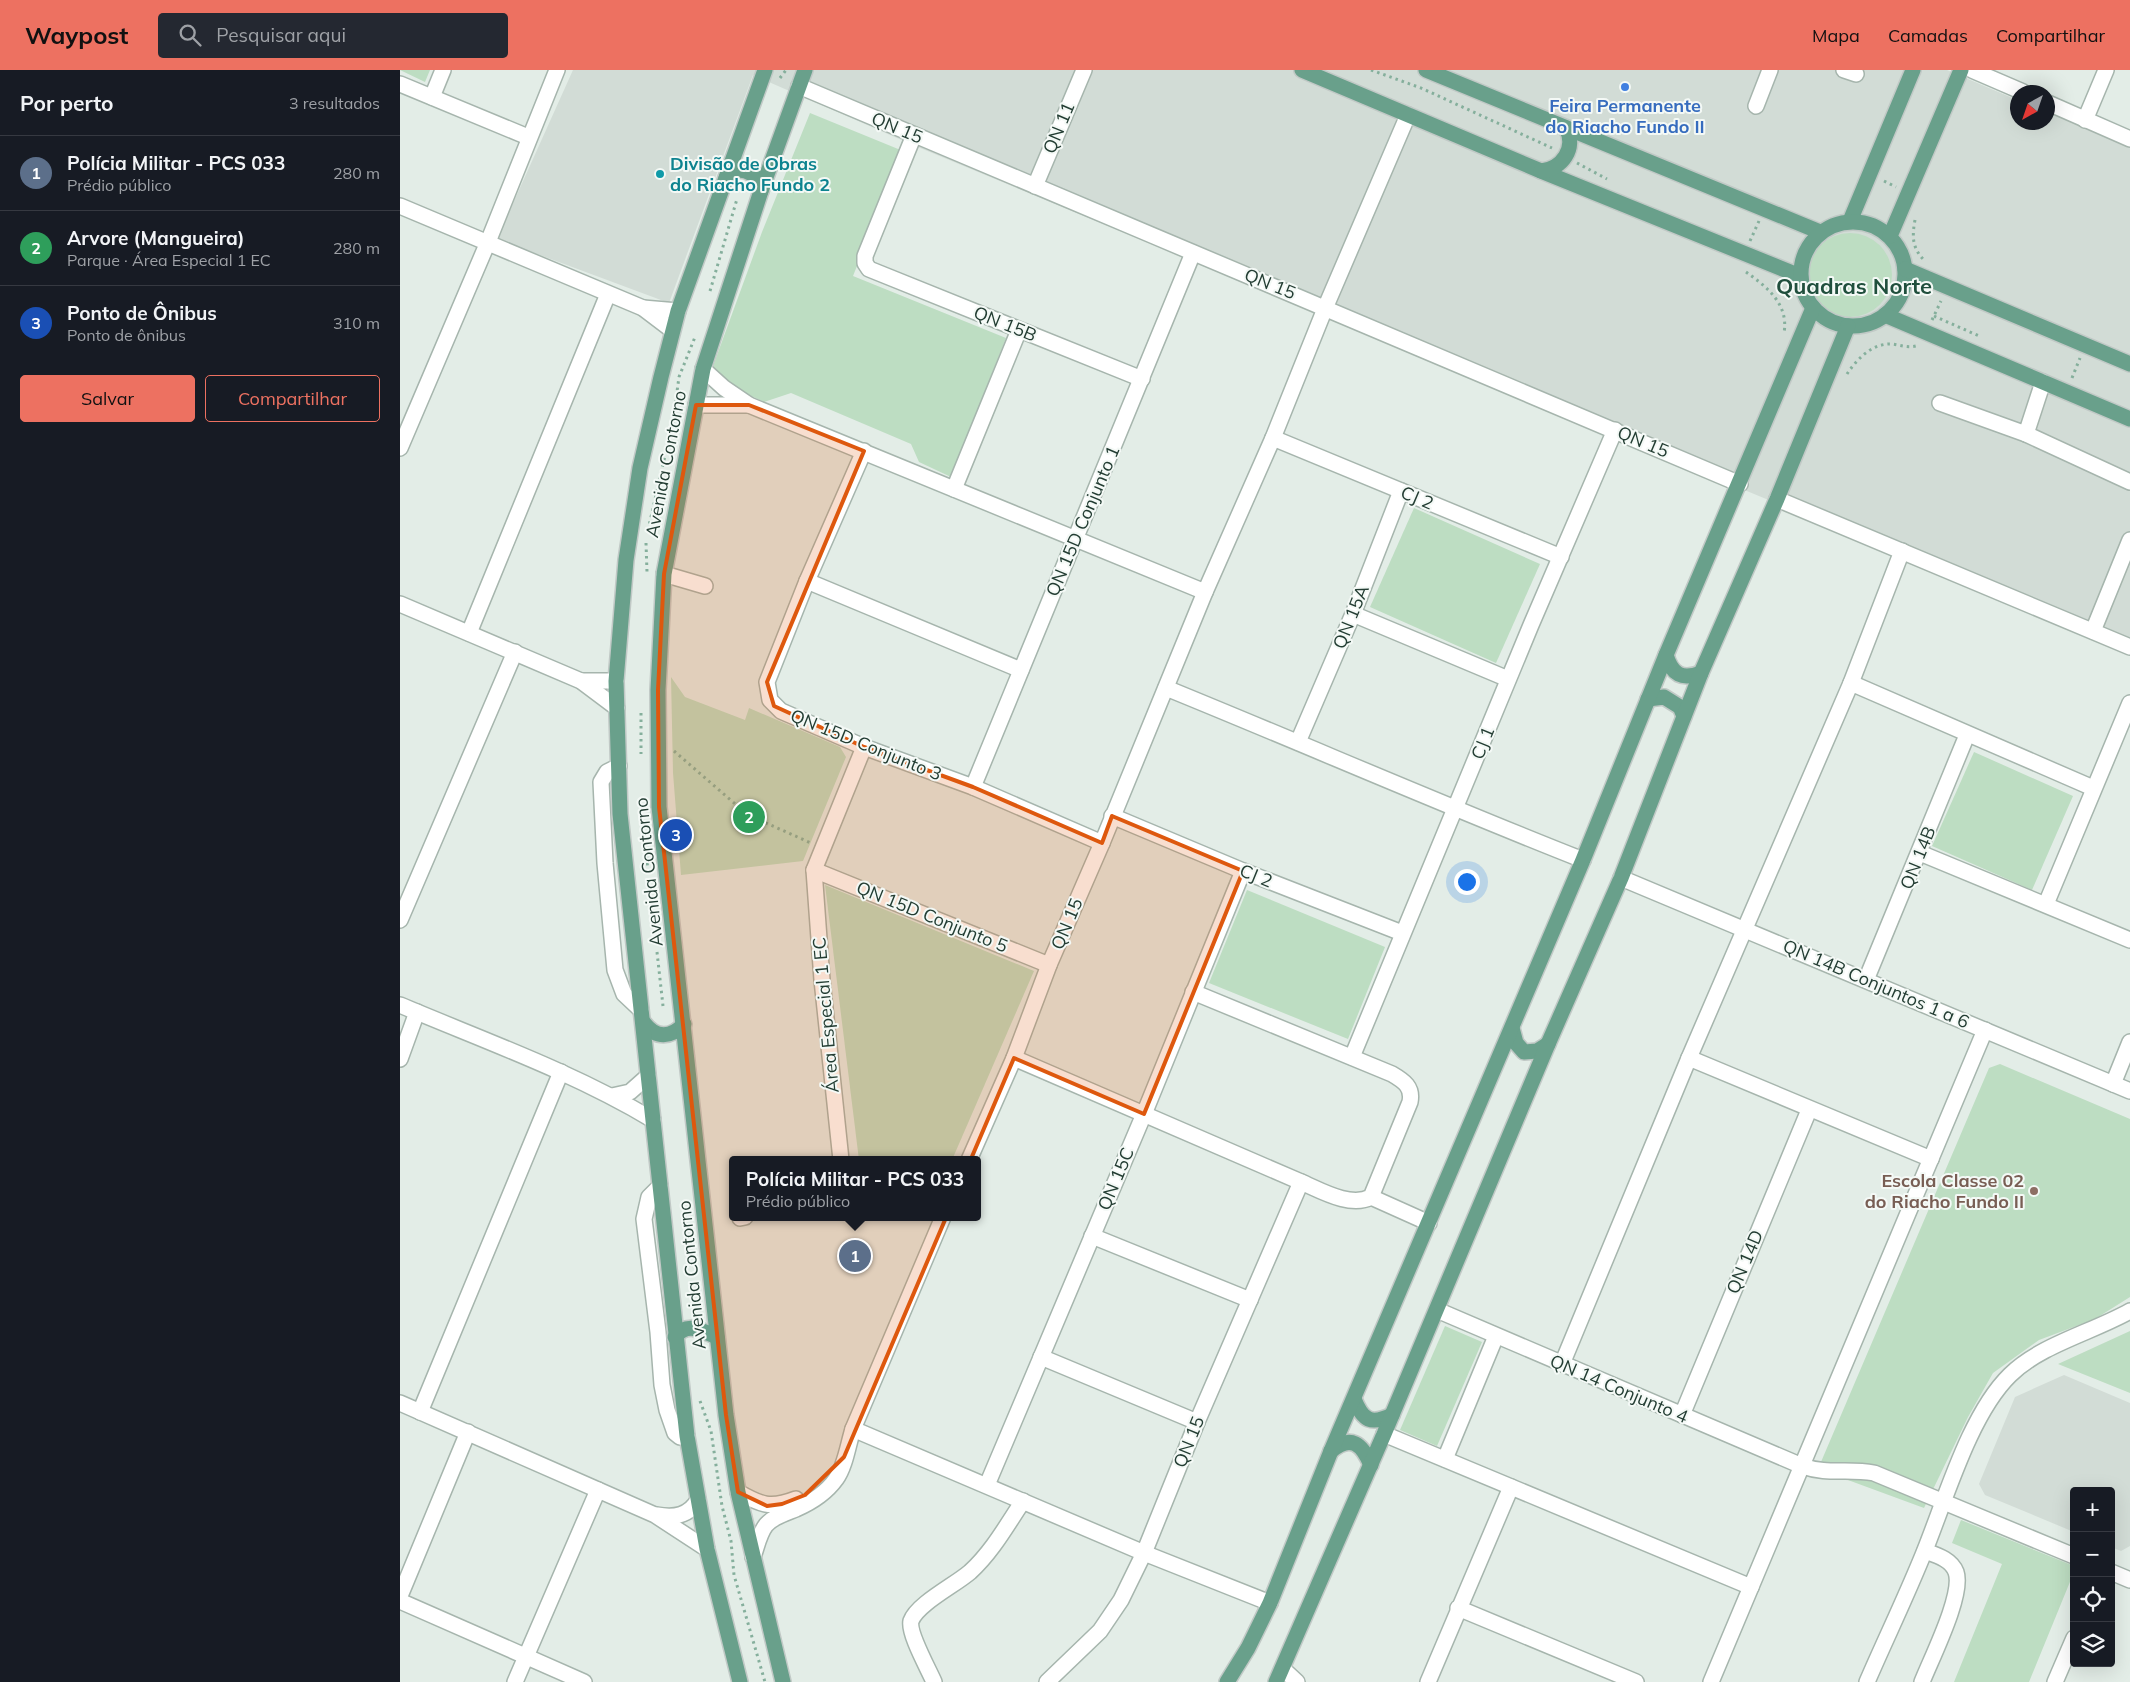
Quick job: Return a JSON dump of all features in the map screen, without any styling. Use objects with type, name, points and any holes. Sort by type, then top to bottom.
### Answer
[{"type":"main road","name":"Avenida Contorno","points":[[740,1682],[707,1549],[687,1436],[620,814],[616,682],[626,560],[639,477],[672,330],[764,70]]},
{"type":"main road","name":"Avenida Contorno","points":[[783,1682],[738,1492],[726,1415],[659,807],[658,690],[664,574],[703,370],[761,191],[805,70]]},
{"type":"main road","points":[[1302,70],[1541,171],[1800,276]]},
{"type":"main road","points":[[1427,70],[1820,232]]},
{"type":"main road","points":[[1850,221],[1914,70]]},
{"type":"main road","points":[[1890,236],[1961,70]]},
{"type":"main road","points":[[1541,171],[1549,170],[1563,162],[1570,142],[1566,128]]},
{"type":"main road","points":[[726,178],[732,171],[744,170],[756,177],[761,184],[761,191]]},
{"type":"main road","points":[[1850,221],[1865,222],[1890,236],[1903,257],[1905,269],[1901,295],[1886,315],[1868,324],[1848,326],[1829,321],[1813,308],[1804,294],[1800,276],[1802,260],[1808,245],[1820,232],[1834,224],[1850,221]]},
{"type":"main road","points":[[1905,269],[2130,364]]},
{"type":"main road","points":[[1228,1682],[1248,1648],[1270,1603],[1331,1451],[1583,860],[1666,655],[1813,308]]},
{"type":"main road","points":[[1886,315],[2130,419]]},
{"type":"main road","points":[[1280,1676],[1437,1310],[1548,1044],[1621,878],[1701,673],[1777,499],[1848,326]]},
{"type":"main road","points":[[1666,655],[1673,672],[1679,676],[1686,677],[1701,673]]},
{"type":"main road","points":[[1648,699],[1664,697],[1680,707],[1684,716]]},
{"type":"main road","points":[[643,1017],[652,1032],[662,1036],[672,1034],[684,1024]]},
{"type":"main road","points":[[1512,1028],[1516,1043],[1524,1052],[1537,1051],[1548,1044]]},
{"type":"main road","points":[[675,1337],[680,1331],[692,1327],[717,1337]]},
{"type":"main road","points":[[1354,1399],[1360,1413],[1366,1419],[1380,1420],[1392,1415]]},
{"type":"main road","points":[[1331,1451],[1340,1444],[1354,1443],[1361,1448],[1371,1465]]},
{"type":"street","points":[[432,97],[443,70]]},
{"type":"street","points":[[400,448],[488,242],[528,137],[557,70]]},
{"type":"street","name":"QN 11","points":[[1035,186],[1084,70]]},
{"type":"street","points":[[1756,106],[1770,70]]},
{"type":"street","points":[[1972,70],[2010,86]]},
{"type":"street","points":[[2085,120],[2106,70]]},
{"type":"street","points":[[400,84],[528,137]]},
{"type":"street","name":"QN 15","points":[[800,86],[1193,254],[1326,306],[1740,484]]},
{"type":"street","points":[[2055,106],[2130,138]]},
{"type":"street","name":"QN 15","points":[[971,1156],[1014,1058],[1050,965],[1205,592],[1274,438],[1326,306],[1408,114]]},
{"type":"street","name":"QN 15B","points":[[914,135],[865,256],[865,262],[869,269],[1142,378]]},
{"type":"street","points":[[400,206],[643,308],[672,330]]},
{"type":"street","name":"QN 15D Conjunto 1","points":[[973,787],[1193,254]]},
{"type":"street","points":[[469,633],[608,294]]},
{"type":"street","points":[[643,308],[678,311]]},
{"type":"street","points":[[954,489],[1019,330]]},
{"type":"street","points":[[703,370],[724,388],[749,404],[1205,592]]},
{"type":"street","points":[[2026,434],[2043,382]]},
{"type":"street","points":[[696,404],[749,404]]},
{"type":"street","points":[[1940,404],[2026,434],[2130,482]]},
{"type":"street","name":"CJ 1","points":[[1352,1057],[1402,933],[1456,810],[1508,679],[1615,430]]},
{"type":"street","name":"CJ 2","points":[[1274,438],[1561,557]]},
{"type":"street","name":"QN 15D Conjunto 3","points":[[864,451],[807,581],[767,682],[770,700],[780,711],[864,747],[973,787],[1102,843]]},
{"type":"street","name":"QN 15A","points":[[1298,742],[1353,614],[1401,491]]},
{"type":"street","points":[[1777,499],[2130,647]]},
{"type":"street","points":[[2093,631],[2130,540]]},
{"type":"street","points":[[1562,1364],[1689,1058],[1851,683],[1902,552]]},
{"type":"street","points":[[664,574],[704,586]]},
{"type":"street","points":[[807,581],[1021,670]]},
{"type":"street","points":[[400,604],[581,681],[617,708]]},
{"type":"street","points":[[1353,614],[1508,679]]},
{"type":"street","points":[[400,920],[514,652]]},
{"type":"street","points":[[581,681],[616,682]]},
{"type":"street","points":[[1851,683],[1967,735],[2093,788]]},
{"type":"street","points":[[1166,688],[1456,810],[1583,860]]},
{"type":"street","points":[[2046,904],[2130,703]]},
{"type":"street","name":"QN 14B","points":[[1866,980],[1920,854],[1967,735]]},
{"type":"street","points":[[814,870],[864,747]]},
{"type":"street","points":[[619,766],[607,772],[601,782],[605,862],[615,970],[624,994],[643,1017]]},
{"type":"street","name":"CJ 2","points":[[1112,816],[1243,871],[1402,933]]},
{"type":"street","points":[[1920,854],[2130,940]]},
{"type":"street","name":"QN 15D Conjunto 5","points":[[814,870],[1050,965]]},
{"type":"street","name":"Área Especial 1 EC","points":[[814,870],[822,980],[841,1156]]},
{"type":"street","name":"QN 15C","points":[[987,1485],[1144,1114],[1243,871]]},
{"type":"street","name":"QN 14B Conjuntos 1 a 6","points":[[1621,878],[2130,1091]]},
{"type":"street","points":[[1014,1058],[1300,1182],[1346,1200],[1363,1201],[1371,1197],[1412,1094],[1402,1080],[1352,1057],[1193,992]]},
{"type":"street","points":[[400,1005],[561,1072],[612,1096],[653,1120]]},
{"type":"street","points":[[400,1058],[417,1012]]},
{"type":"street","points":[[1711,1682],[1986,1030]]},
{"type":"street","points":[[2113,1084],[2130,1042]]},
{"type":"street","points":[[1689,1058],[1809,1110],[1931,1159]]},
{"type":"street","points":[[420,1412],[561,1072]]},
{"type":"street","points":[[612,1096],[630,1092],[648,1076]]},
{"type":"street","name":"QN 14D","points":[[1682,1415],[1809,1110]]},
{"type":"street","name":"QN 15","points":[[1047,1682],[1100,1631],[1121,1600],[1144,1553],[1197,1422],[1300,1182]]},
{"type":"street","points":[[660,1186],[649,1197],[644,1219],[658,1332],[662,1385],[675,1433],[680,1437],[687,1436]]},
{"type":"street","points":[[1371,1197],[1429,1223]]},
{"type":"street","points":[[754,1557],[760,1534],[766,1525],[774,1518],[813,1500],[824,1492],[843,1468],[844,1457],[853,1429],[937,1221]]},
{"type":"street","points":[[1092,1236],[1250,1300]]},
{"type":"street","name":"QN 14 Conjunto 4","points":[[1437,1310],[1802,1466],[1826,1472],[1860,1470],[1874,1473],[2070,1554]]},
{"type":"street","points":[[1867,1682],[1925,1551],[1943,1501],[1982,1413],[1995,1392],[2011,1374],[2032,1358],[2130,1311]]},
{"type":"street","points":[[1445,1459],[1496,1336]]},
{"type":"street","points":[[1041,1357],[1197,1422]]},
{"type":"street","points":[[400,1403],[655,1515],[707,1549]]},
{"type":"street","points":[[853,1429],[1144,1553],[1270,1603]]},
{"type":"street","points":[[400,1596],[468,1432]]},
{"type":"street","points":[[1384,1434],[1752,1587]]},
{"type":"street","points":[[738,1492],[767,1506],[782,1504],[805,1495],[844,1457]]},
{"type":"street","points":[[1428,1682],[1511,1487]]},
{"type":"street","points":[[515,1682],[598,1490]]},
{"type":"street","points":[[655,1515],[667,1517],[686,1513],[698,1500]]},
{"type":"street","points":[[934,1682],[912,1633],[910,1623],[915,1614],[925,1605],[971,1571],[995,1543],[1023,1501]]},
{"type":"street","points":[[1922,1682],[1945,1628],[1957,1588],[1956,1572],[1951,1563],[1925,1551]]},
{"type":"street","points":[[2115,1574],[2130,1580]]},
{"type":"street","points":[[400,1601],[584,1682]]},
{"type":"street","points":[[1458,1608],[1636,1682]]},
{"type":"street","points":[[2055,1682],[2070,1647]]},
{"type":"street","points":[[1280,1676],[1297,1682]]},
{"type":"path","points":[[778,84],[786,70]]},
{"type":"path","points":[[1870,174],[1908,193]]},
{"type":"path","points":[[709,295],[738,195]]},
{"type":"path","points":[[1916,218],[1912,236],[1918,254],[1929,264]]},
{"type":"path","points":[[700,249],[738,262]]},
{"type":"path","points":[[1934,316],[1947,287]]},
{"type":"path","points":[[647,574],[646,538],[673,421],[679,377],[697,332]]},
{"type":"path","points":[[2066,392],[2085,345]]},
{"type":"path","points":[[641,706],[640,736],[642,764]]},
{"type":"path","points":[[658,745],[673,751],[748,815],[823,848]]},
{"type":"path","points":[[646,847],[649,874]]},
{"type":"path","points":[[657,950],[664,1008]]},
{"type":"path","points":[[699,1393],[711,1431],[722,1506],[731,1541],[734,1575],[765,1682]]},
{"type":"highlighted area","points":[[696,405],[749,405],[864,451],[767,682],[774,706],[864,747],[973,787],[1102,843],[1112,816],[1243,871],[1144,1114],[1014,1058],[844,1457],[805,1495],[782,1504],[767,1506],[738,1492],[726,1415],[659,807],[658,690],[664,574]]},
{"type":"shaded area","points":[[573,70],[1947,70],[2010,97],[2010,130],[2055,130],[2055,115],[2130,147],[2130,650],[913,145],[753,75],[669,303],[497,239]]},
{"type":"shaded area","points":[[2064,1375],[2130,1403],[2130,1546],[2121,1551],[2115,1549],[2115,1487],[2070,1487],[2070,1530],[1985,1495],[1979,1484],[2015,1397]]},
{"type":"green space","points":[[400,70],[430,70],[425,82]]},
{"type":"green space","points":[[810,113],[903,151],[853,276],[1006,338],[951,477],[919,462],[911,444],[791,393],[764,402],[726,384],[713,366],[762,232]]},
{"type":"green space","points":[[1850,233],[1866,236],[1880,245],[1889,259],[1892,275],[1889,291],[1880,305],[1866,314],[1850,317],[1834,314],[1820,305],[1811,291],[1808,275],[1811,259],[1820,245],[1834,236]]},
{"type":"green space","points":[[1414,508],[1540,564],[1496,663],[1370,607]]},
{"type":"green space","points":[[671,677],[685,697],[745,720],[749,708],[840,747],[846,757],[803,861],[681,875],[673,773]]},
{"type":"green space","points":[[1974,752],[2073,796],[2032,890],[1932,846]]},
{"type":"green space","points":[[825,885],[1034,971],[954,1156],[859,1156]]},
{"type":"green space","points":[[1247,890],[1385,947],[1348,1039],[1209,983]]},
{"type":"green space","points":[[2000,1064],[2130,1119],[2130,1297],[2095,1319],[2039,1340],[1993,1373],[1968,1417],[1924,1508],[1818,1469],[1989,1068]]},
{"type":"green space","points":[[1445,1326],[1482,1342],[1437,1446],[1400,1430]]},
{"type":"green space","points":[[2130,1331],[2130,1393],[2058,1364]]},
{"type":"green space","points":[[1961,1520],[2070,1564],[2070,1582],[2029,1682],[1954,1682],[2002,1564],[1952,1543]]},
{"type":"place","name":"Feira Permanente do Riacho Fundo II","points":[[1625,87]]},
{"type":"place","name":"Divisão de Obras do Riacho Fundo 2","points":[[660,174]]},
{"type":"place","name":"Arvore (Mangueira)","points":[[749,817]]},
{"type":"place","name":"Ponto de Ônibus","points":[[676,835]]},
{"type":"place","name":"Escola Classe 02 do Riacho Fundo II","points":[[2034,1191]]},
{"type":"place","name":"Polícia Militar - PCS 033","points":[[855,1256]]},
{"type":"district","name":"Quadras Norte","points":[[1854,286]]}]
